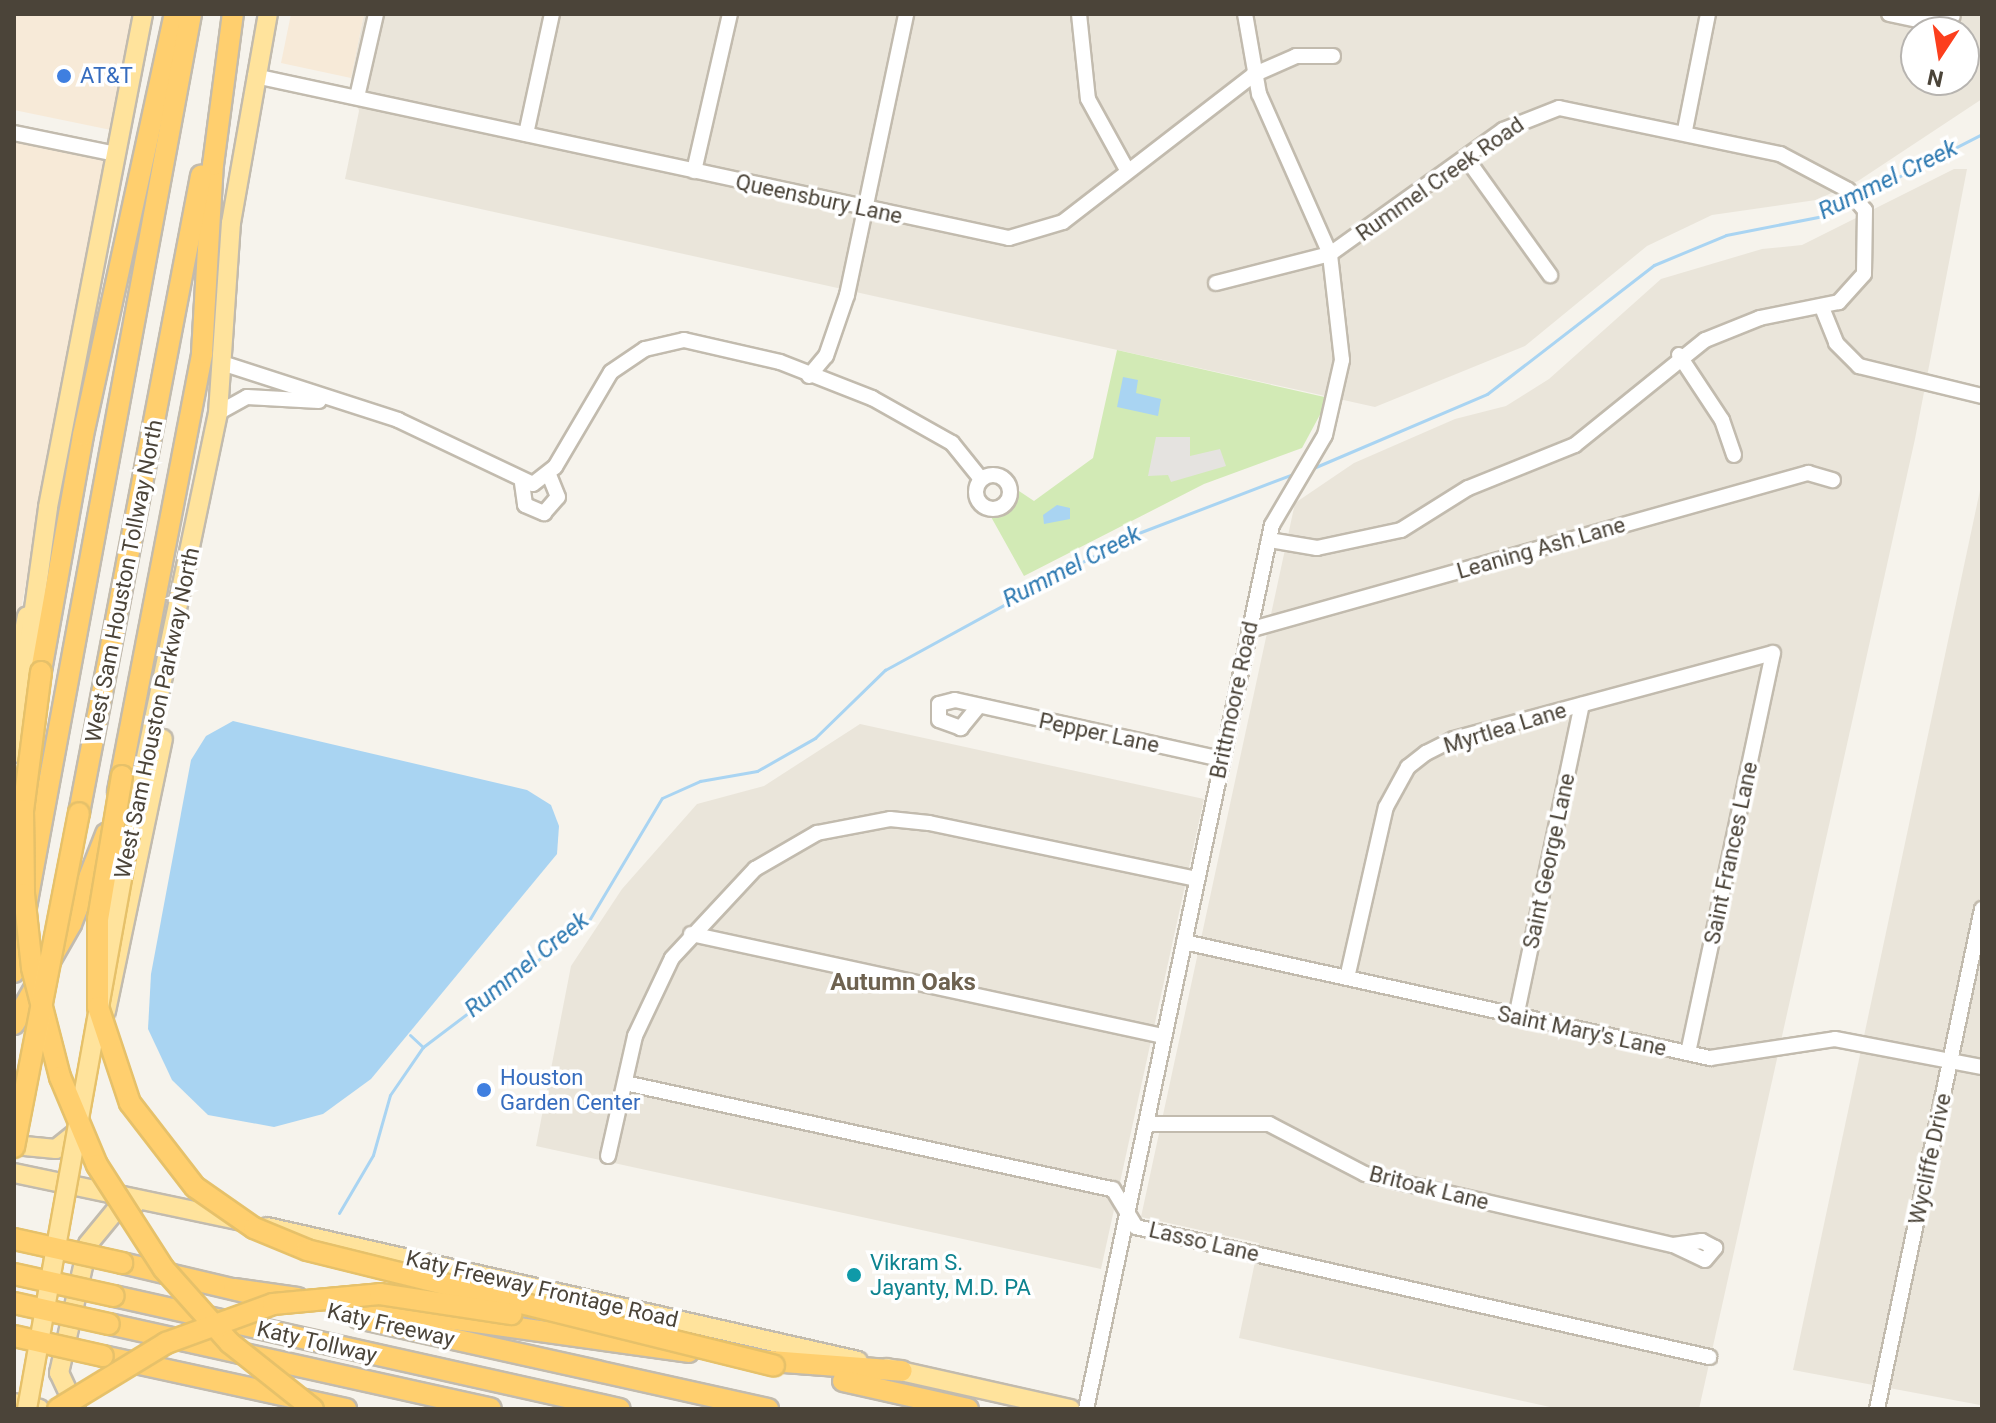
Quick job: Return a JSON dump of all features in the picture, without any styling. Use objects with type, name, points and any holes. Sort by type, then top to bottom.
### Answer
[{"type":"highway","points":[[14,805],[83,435],[175,14]]},
{"type":"highway","name":"West Sam Houston Tollway North","points":[[14,972],[191,14]]},
{"type":"highway","points":[[233,14],[213,165],[202,353],[98,919],[98,1007],[130,1103],[195,1187],[254,1228],[307,1250],[774,1366]]},
{"type":"highway","name":"West Sam Houston Tollway North","points":[[14,1146],[233,14]]},
{"type":"highway","points":[[41,672],[23,880],[32,968],[60,1077],[97,1165],[163,1268],[230,1343],[314,1409]]},
{"type":"highway","points":[[14,1024],[79,907],[122,776]]},
{"type":"highway","name":"Katy Freeway","points":[[14,1239],[768,1409]]},
{"type":"highway","name":"Katy Tollway","points":[[14,1274],[620,1409]]},
{"type":"highway","points":[[234,1289],[533,1334],[867,1373],[902,1371]]},
{"type":"highway","points":[[58,1409],[197,1329],[273,1304],[328,1296],[443,1301],[774,1366],[968,1409]]},
{"type":"highway","name":"Katy Tollway","points":[[14,1303],[491,1409]]},
{"type":"highway","points":[[14,1336],[346,1409]]},
{"type":"highway","points":[[244,1386],[314,1409]]},
{"type":"main road","points":[[14,682],[143,14]]},
{"type":"main road","name":"West Sam Houston Parkway North","points":[[26,1407],[130,834],[180,612],[218,413],[225,364],[231,223],[268,14]]},
{"type":"main road","points":[[14,753],[48,507]]},
{"type":"main road","points":[[26,1407],[65,1184],[136,893],[180,612]]},
{"type":"main road","points":[[14,1146],[56,1149],[78,1131]]},
{"type":"main road","points":[[76,1409],[59,1373],[88,1244],[116,1210],[142,1200],[91,1156],[78,1131]]},
{"type":"main road","name":"Katy Freeway Frontage Road","points":[[14,1173],[1070,1409]]},
{"type":"street","points":[[357,97],[376,14]]},
{"type":"street","points":[[526,134],[552,14]]},
{"type":"street","points":[[694,171],[730,14]]},
{"type":"street","points":[[809,376],[837,330],[866,209],[906,14]]},
{"type":"street","points":[[1079,14],[1088,99],[1127,170]]},
{"type":"street","name":"Brittmoore Road","points":[[1086,1409],[1269,540],[1292,483],[1331,420],[1342,340],[1330,254],[1253,75],[1245,14]]},
{"type":"street","points":[[1685,130],[1708,14]]},
{"type":"street","name":"Queensbury Lane","points":[[255,76],[866,209],[1025,237],[1063,222],[1253,75],[1296,56],[1333,56]]},
{"type":"street","name":"Rummel Creek Road","points":[[1216,283],[1330,254],[1535,113],[1559,108],[1685,130],[1780,154],[1848,190],[1865,210],[1864,274],[1852,293],[1823,310]]},
{"type":"street","points":[[14,133],[116,154]]},
{"type":"street","points":[[1467,159],[1550,275]]},
{"type":"street","points":[[1269,540],[1317,548],[1401,530],[1468,488],[1575,445],[1679,355],[1760,318],[1823,310],[1836,343],[1859,366],[1982,396]]},
{"type":"street","points":[[225,364],[327,401],[419,429],[522,483],[549,475],[611,372],[645,349],[684,340],[780,362],[917,419],[952,443],[981,479]]},
{"type":"street","points":[[1679,355],[1722,420],[1734,455]]},
{"type":"street","points":[[218,413],[247,397],[327,401]]},
{"type":"street","name":"Leaning Ash Lane","points":[[1249,630],[1808,473],[1833,480]]},
{"type":"street","points":[[522,483],[525,505],[544,513],[558,497],[549,475]]},
{"type":"street","name":"Myrtlea Lane","points":[[1347,978],[1386,807],[1408,767],[1454,739],[1773,653]]},
{"type":"street","name":"Saint Frances Lane","points":[[1688,1053],[1773,653]]},
{"type":"street","name":"Saint George Lane","points":[[1516,1017],[1582,705]]},
{"type":"street","name":"Pepper Lane","points":[[977,708],[1222,759]]},
{"type":"street","points":[[608,1156],[625,1083],[657,985],[691,934],[786,849],[866,822],[929,823],[1197,879]]},
{"type":"street","name":"Wycliffe Drive","points":[[1877,1409],[1982,909]]},
{"type":"street","points":[[691,934],[1164,1036]]},
{"type":"street","name":"Saint Mary's Lane","points":[[1184,942],[1688,1053],[1735,1059],[1835,1039],[1982,1067]]},
{"type":"street","name":"Lasso Lane","points":[[625,1083],[1113,1189],[1128,1208],[1136,1227],[1709,1357]]},
{"type":"street","name":"Britoak Lane","points":[[1146,1124],[1269,1124],[1365,1174],[1673,1245]]},
{"type":"shaded area","points":[[14,14],[133,14],[111,130],[14,110]]},
{"type":"shaded area","points":[[291,14],[364,14],[351,78],[281,63]]},
{"type":"shaded area","points":[[364,14],[1982,14],[1982,99],[1858,181],[1816,200],[1712,215],[1647,246],[1525,346],[1375,407],[345,179],[359,111],[351,78]]},
{"type":"shaded area","points":[[14,140],[105,158],[14,647]]},
{"type":"shaded area","points":[[1954,169],[1967,169],[1915,439],[1699,1409],[1559,1409],[1239,1338],[1259,1243],[1141,1217],[1295,503],[1354,463],[1455,419],[1506,406],[1549,379],[1661,279],[1762,249],[1802,245]]},
{"type":"shaded area","points":[[1156,437],[1190,437],[1190,456],[1220,449],[1226,466],[1171,482],[1168,475],[1148,476]]},
{"type":"shaded area","points":[[1982,481],[1982,1396],[1980,1405],[1793,1370]]},
{"type":"shaded area","name":"Autumn Oaks","points":[[860,724],[1204,799],[1101,1269],[536,1146],[571,966],[622,889],[697,804],[764,786]]},
{"type":"green space","points":[[1117,350],[1329,398],[1302,448],[1204,484],[1024,576],[990,515],[1009,509],[1016,489],[1034,501],[1093,458]]},
{"type":"water","points":[[1123,377],[1138,380],[1136,393],[1161,399],[1158,416],[1117,407]]},
{"type":"water","points":[[1057,505],[1070,508],[1070,519],[1044,524],[1043,515]]},
{"type":"water","points":[[233,721],[527,790],[551,805],[559,826],[557,854],[371,1079],[323,1114],[274,1127],[208,1115],[172,1080],[148,1029],[151,974],[191,760],[206,736]]},
{"type":"waterway","name":"Rummel Creek","points":[[1859,197],[1982,134]]},
{"type":"waterway","name":"Rummel Creek","points":[[1311,469],[1487,394],[1654,265],[1726,235],[1823,216],[1852,201]]},
{"type":"waterway","name":"Rummel Creek","points":[[339,1213],[373,1155],[390,1095],[423,1047],[588,922],[662,798],[700,781],[757,771],[815,738],[885,670],[1128,537],[1296,473]]},
{"type":"waterway","points":[[410,1035],[423,1047]]},
{"type":"place","name":"AT&T","points":[[64,76]]},
{"type":"place","name":"Houston Garden Center","points":[[484,1090]]},
{"type":"place","name":"Vikram S. Jayanty, M.D. PA","points":[[854,1275]]},
{"type":"district","name":"Autumn Oaks","points":[[903,983]]}]
